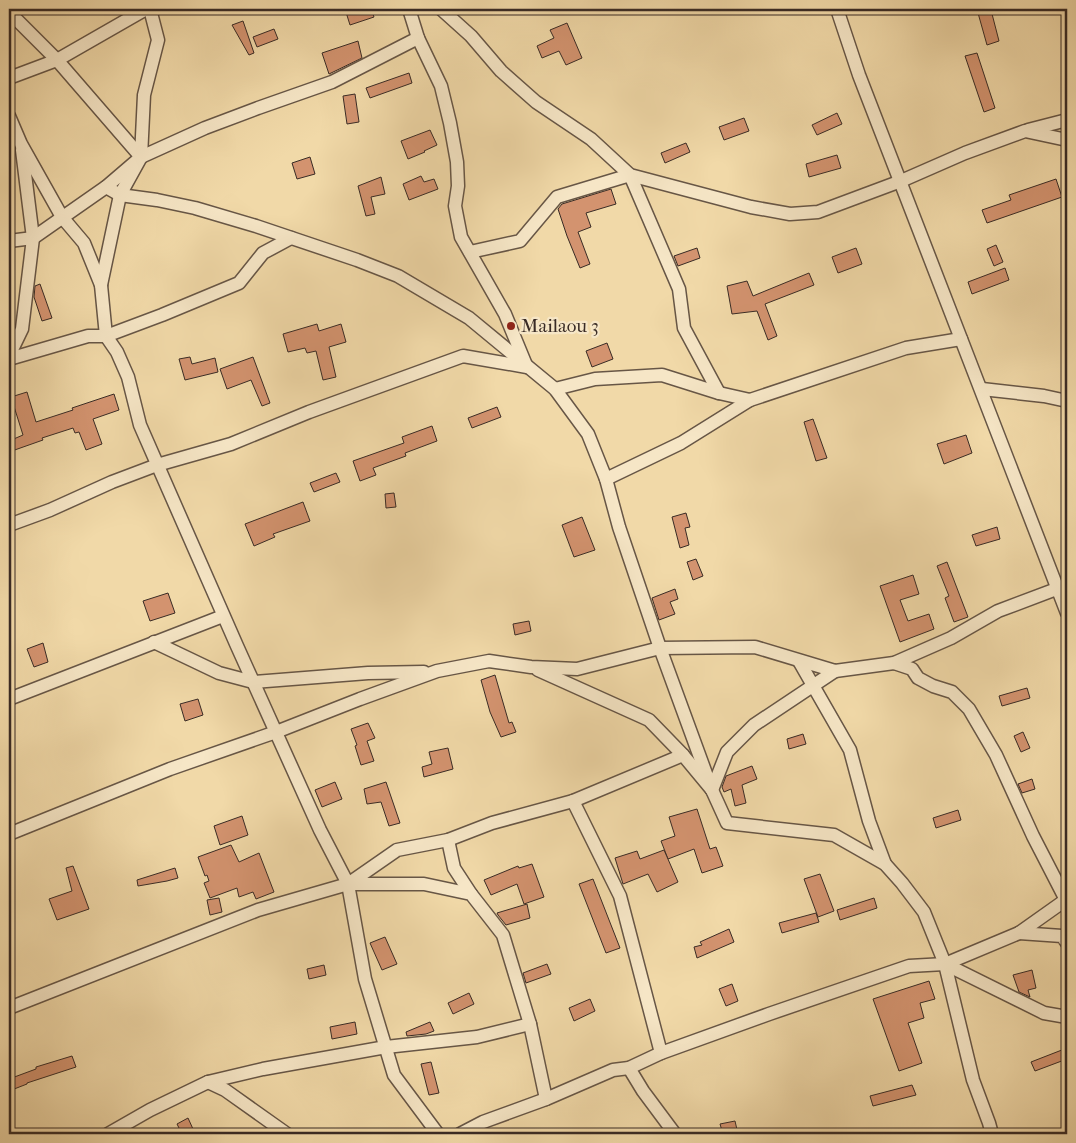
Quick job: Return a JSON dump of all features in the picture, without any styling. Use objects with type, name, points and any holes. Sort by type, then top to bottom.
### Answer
[{"type":"street","points":[[9,78],[57,60],[148,9],[158,40],[144,96],[141,158],[120,195],[101,285]]},
{"type":"street","points":[[409,9],[418,38],[441,86],[457,162],[458,186],[455,206],[462,238],[506,314],[527,367]]},
{"type":"street","points":[[441,9],[471,36],[500,71],[536,102],[591,139],[630,174],[679,288],[684,328],[719,393]]},
{"type":"street","points":[[837,9],[859,75],[961,339],[1063,587],[1067,613]]},
{"type":"street","points":[[9,12],[57,60],[141,158]]},
{"type":"street","points":[[9,240],[33,238],[106,188],[141,158],[205,128],[332,82],[418,38]]},
{"type":"street","points":[[9,116],[21,144],[62,217],[84,244],[101,285],[106,336],[117,352],[128,378],[140,425],[223,616],[320,830],[348,884],[365,979],[394,1075],[438,1134]]},
{"type":"street","points":[[470,252],[520,241],[557,197],[630,174],[751,207],[790,214],[818,212],[901,181],[965,153],[1025,131],[1067,120]]},
{"type":"street","points":[[1025,131],[1067,140]]},
{"type":"street","points":[[9,357],[22,329],[33,238],[21,144]]},
{"type":"street","points":[[106,188],[120,195],[195,208],[292,238],[398,276],[469,318],[555,389],[588,434],[606,479],[618,527],[660,648],[712,790],[727,823],[834,835],[885,864]]},
{"type":"street","points":[[9,357],[88,336],[106,336],[239,283],[263,253],[292,238]]},
{"type":"street","points":[[606,479],[681,443],[750,400],[906,348],[961,339]]},
{"type":"street","points":[[9,526],[157,465],[231,444],[309,412],[463,356],[527,367]]},
{"type":"street","points":[[555,389],[595,379],[662,375],[719,393],[750,400]]},
{"type":"street","points":[[982,389],[1044,396],[1067,401]]},
{"type":"street","points":[[154,642],[219,673],[253,682],[368,673],[437,671],[490,661],[531,667],[577,669],[660,648],[756,647],[835,671],[894,663],[950,638],[998,611],[1063,587]]},
{"type":"street","points":[[9,699],[223,616]]},
{"type":"street","points":[[799,661],[850,750],[869,821],[885,864],[924,912],[945,964],[973,1080],[992,1134]]},
{"type":"street","points":[[460,1134],[483,1122],[546,1099],[614,1070],[629,1068],[661,1053],[909,966],[945,964],[1019,933],[1067,899],[1033,836],[996,755],[969,709],[952,692],[933,686],[918,678],[912,669],[894,663]]},
{"type":"street","points":[[531,667],[648,720],[683,755],[712,790]]},
{"type":"street","points":[[9,834],[170,769],[276,732],[437,671]]},
{"type":"street","points":[[712,790],[727,752],[754,725],[835,671]]},
{"type":"street","points":[[348,884],[397,850],[448,840],[492,824],[573,801],[683,755]]},
{"type":"street","points":[[573,801],[620,896],[661,1053]]},
{"type":"street","points":[[448,840],[454,868],[471,894],[503,935],[530,1024],[546,1099]]},
{"type":"street","points":[[9,1008],[258,910],[348,884],[424,884],[471,894]]},
{"type":"street","points":[[1019,933],[1062,936],[1067,943]]},
{"type":"street","points":[[945,964],[1044,1012],[1067,1017]]},
{"type":"street","points":[[108,1134],[150,1110],[208,1082],[263,1069],[386,1046],[477,1037],[530,1024]]},
{"type":"street","points":[[629,1068],[642,1091],[675,1134]]},
{"type":"street","points":[[208,1082],[225,1090],[287,1134]]},
{"type":"building","points":[[345,9],[371,9],[374,17],[350,25]]},
{"type":"building","points":[[991,10],[999,41],[987,45],[978,13]]},
{"type":"building","points":[[243,21],[254,53],[249,55],[232,25]]},
{"type":"building","points":[[567,23],[582,58],[566,65],[559,51],[542,58],[537,46],[554,38],[550,30]]},
{"type":"building","points":[[274,29],[278,39],[257,47],[253,37]]},
{"type":"building","points":[[358,41],[362,58],[329,74],[322,53]]},
{"type":"building","points":[[977,53],[995,108],[984,112],[965,56]]},
{"type":"building","points":[[409,73],[412,83],[370,98],[366,88]]},
{"type":"building","points":[[355,94],[359,122],[347,124],[343,96]]},
{"type":"building","points":[[837,113],[842,124],[817,135],[812,125]]},
{"type":"building","points":[[744,118],[749,131],[724,140],[719,127]]},
{"type":"building","points":[[430,130],[437,145],[408,159],[401,141]]},
{"type":"building","points":[[686,143],[690,152],[665,163],[661,153]]},
{"type":"building","points":[[837,155],[841,168],[809,177],[806,164]]},
{"type":"building","points":[[310,157],[315,174],[297,179],[292,163]]},
{"type":"building","points":[[421,176],[424,182],[434,179],[438,189],[409,200],[403,184]]},
{"type":"building","points":[[381,177],[385,194],[371,197],[375,214],[366,216],[358,186]]},
{"type":"building","points":[[1056,179],[1062,197],[987,223],[982,210],[1011,200],[1009,195]]},
{"type":"building","points":[[611,189],[616,204],[586,213],[591,227],[578,232],[590,264],[580,268],[558,209],[562,204]]},
{"type":"building","points":[[996,245],[1003,262],[994,266],[987,249]]},
{"type":"building","points":[[697,248],[700,258],[678,266],[674,256]]},
{"type":"building","points":[[856,248],[862,264],[838,273],[832,257]]},
{"type":"building","points":[[1005,268],[1009,280],[972,294],[968,282]]},
{"type":"building","points":[[809,273],[814,285],[765,304],[777,336],[768,340],[757,311],[732,314],[727,286],[747,281],[753,296]]},
{"type":"building","points":[[40,284],[52,318],[42,321],[34,297],[35,286]]},
{"type":"building","points":[[317,324],[319,331],[341,324],[346,342],[329,347],[336,377],[323,380],[316,351],[307,353],[305,348],[288,352],[283,334]]},
{"type":"building","points":[[607,343],[613,359],[592,367],[586,351]]},
{"type":"building","points":[[190,357],[192,364],[215,358],[218,372],[185,380],[179,359]]},
{"type":"building","points":[[253,357],[270,403],[262,406],[251,380],[227,389],[220,369]]},
{"type":"building","points":[[27,392],[36,422],[114,394],[119,410],[93,419],[102,444],[86,450],[79,432],[75,433],[73,428],[42,438],[43,440],[9,452],[9,441],[23,435],[11,397]]},
{"type":"building","points":[[497,407],[501,417],[472,428],[468,418]]},
{"type":"building","points":[[813,419],[827,458],[816,461],[804,422]]},
{"type":"building","points":[[432,426],[437,441],[405,453],[406,456],[373,468],[376,475],[360,481],[353,461],[404,443],[402,437]]},
{"type":"building","points":[[966,435],[972,453],[944,464],[937,444]]},
{"type":"building","points":[[336,473],[340,482],[314,492],[310,483]]},
{"type":"building","points":[[394,493],[396,507],[386,508],[385,494]]},
{"type":"building","points":[[303,502],[310,521],[273,534],[275,537],[254,546],[245,524]]},
{"type":"building","points":[[686,513],[690,527],[685,528],[689,545],[680,548],[672,517]]},
{"type":"building","points":[[582,517],[595,550],[574,557],[562,525]]},
{"type":"building","points":[[997,527],[1000,539],[976,546],[972,535]]},
{"type":"building","points":[[696,559],[703,576],[693,580],[687,562]]},
{"type":"building","points":[[947,562],[968,617],[954,622],[945,598],[949,596],[937,566]]},
{"type":"building","points":[[913,575],[919,594],[900,600],[908,621],[929,614],[934,629],[900,642],[880,586]]},
{"type":"building","points":[[675,589],[678,599],[670,602],[675,614],[659,620],[652,598]]},
{"type":"building","points":[[168,593],[175,613],[150,621],[143,601]]},
{"type":"building","points":[[529,621],[531,631],[515,635],[513,624]]},
{"type":"building","points":[[43,643],[48,662],[34,667],[27,649]]},
{"type":"building","points":[[495,675],[509,723],[512,722],[516,732],[501,737],[490,712],[481,680]]},
{"type":"building","points":[[1027,688],[1030,698],[1002,706],[999,696]]},
{"type":"building","points":[[198,699],[203,715],[185,721],[180,704]]},
{"type":"building","points":[[368,723],[375,738],[367,741],[374,761],[361,765],[351,729]]},
{"type":"building","points":[[1023,732],[1030,748],[1021,752],[1014,736]]},
{"type":"building","points":[[803,734],[806,744],[789,749],[787,739]]},
{"type":"building","points":[[448,748],[453,769],[424,777],[422,767],[432,764],[429,752]]},
{"type":"building","points":[[752,766],[757,779],[742,785],[746,803],[735,806],[731,789],[724,792],[722,787],[726,776]]},
{"type":"building","points":[[1032,779],[1035,789],[1022,793],[1018,784]]},
{"type":"building","points":[[335,782],[342,799],[322,807],[315,790]]},
{"type":"building","points":[[386,782],[400,823],[389,826],[381,802],[367,804],[364,789]]},
{"type":"building","points":[[697,809],[710,849],[716,847],[723,866],[702,873],[694,849],[668,859],[661,841],[675,836],[669,817]]},
{"type":"building","points":[[958,810],[961,820],[936,828],[933,818]]},
{"type":"building","points":[[242,816],[248,835],[220,845],[214,826]]},
{"type":"building","points":[[231,845],[239,862],[259,853],[274,892],[256,899],[253,892],[239,897],[237,888],[210,898],[204,883],[209,881],[207,875],[205,876],[198,857]]},
{"type":"building","points":[[664,850],[678,882],[657,892],[648,874],[623,884],[615,858],[637,851],[640,859]]},
{"type":"building","points":[[532,864],[544,897],[524,904],[517,884],[491,895],[484,880],[518,866],[519,868]]},
{"type":"building","points":[[73,866],[89,909],[57,920],[49,899],[72,891],[66,868]]},
{"type":"building","points":[[175,868],[178,878],[138,886],[137,880]]},
{"type":"building","points":[[820,874],[834,911],[818,917],[804,879]]},
{"type":"building","points":[[593,879],[620,948],[606,953],[579,884]]},
{"type":"building","points":[[219,898],[222,912],[210,915],[207,900]]},
{"type":"building","points":[[874,898],[877,908],[840,920],[837,910]]},
{"type":"building","points":[[527,904],[530,918],[506,925],[497,913]]},
{"type":"building","points":[[816,913],[819,922],[782,933],[779,923]]},
{"type":"building","points":[[729,929],[734,942],[697,958],[694,947],[702,945],[700,942]]},
{"type":"building","points":[[385,937],[397,964],[382,970],[370,943]]},
{"type":"building","points":[[547,964],[551,974],[526,983],[523,973]]},
{"type":"building","points":[[324,965],[326,975],[309,979],[307,969]]},
{"type":"building","points":[[1032,970],[1036,988],[1028,990],[1030,997],[1019,992],[1013,975]]},
{"type":"building","points":[[929,981],[935,999],[920,1003],[924,1018],[908,1023],[922,1063],[899,1071],[873,999]]},
{"type":"building","points":[[732,984],[738,1001],[726,1006],[719,989]]},
{"type":"building","points":[[469,993],[474,1004],[453,1014],[448,1003]]},
{"type":"building","points":[[590,999],[595,1011],[574,1021],[569,1008]]},
{"type":"building","points":[[355,1022],[357,1034],[332,1039],[330,1027]]},
{"type":"building","points":[[430,1022],[434,1031],[407,1036],[406,1032]]},
{"type":"building","points":[[1067,1048],[1067,1059],[1035,1071],[1031,1062]]},
{"type":"building","points":[[72,1056],[76,1067],[9,1091],[9,1079],[36,1069],[36,1067]]},
{"type":"building","points":[[431,1062],[439,1093],[429,1095],[421,1064]]},
{"type":"building","points":[[912,1085],[916,1095],[873,1106],[870,1096]]},
{"type":"building","points":[[188,1118],[193,1129],[182,1134],[177,1124]]},
{"type":"building","points":[[735,1121],[738,1134],[723,1134],[720,1124]]},
{"type":"place","name":"Mailaou 3","points":[[511,326]]}]
